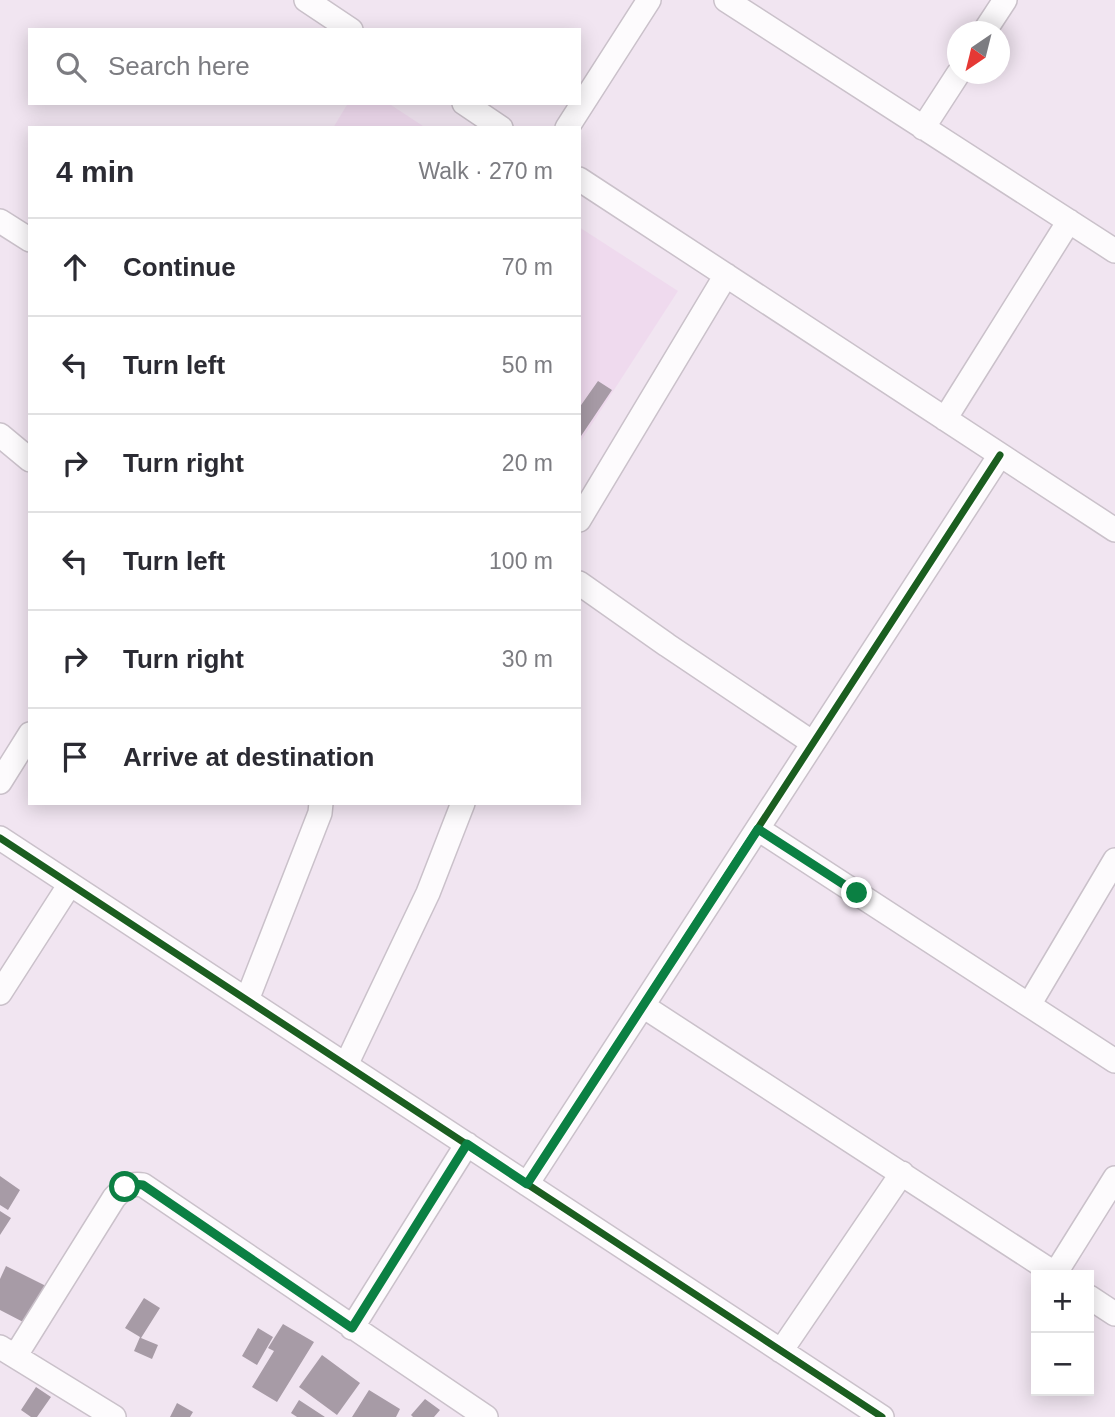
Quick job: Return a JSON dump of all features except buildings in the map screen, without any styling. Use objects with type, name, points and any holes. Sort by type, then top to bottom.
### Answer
[{"type":"street","points":[[306,0],[348,28]]},
{"type":"street","points":[[568,126],[649,0]]},
{"type":"street","points":[[726,0],[1115,251]]},
{"type":"street","points":[[991,21],[1004,0]]},
{"type":"street","points":[[923,128],[952,84]]},
{"type":"street","points":[[467,105],[498,126]]},
{"type":"street","points":[[581,180],[1115,530]]},
{"type":"street","points":[[0,221],[28,239]]},
{"type":"street","points":[[945,419],[1069,221]]},
{"type":"street","points":[[581,517],[726,275]]},
{"type":"street","points":[[0,435],[28,458]]},
{"type":"street","points":[[527,1184],[1000,455]]},
{"type":"street","points":[[581,584],[813,743]]},
{"type":"street","points":[[0,782],[28,737]]},
{"type":"street","points":[[247,1000],[321,805]]},
{"type":"street","points":[[346,1065],[428,893],[462,805]]},
{"type":"street","points":[[758,829],[1115,1061]]},
{"type":"street","points":[[0,838],[877,1416]]},
{"type":"street","points":[[1029,1005],[1115,860]]},
{"type":"street","points":[[0,993],[70,884]]},
{"type":"street","points":[[643,1006],[1048,1270]]},
{"type":"street","points":[[352,1328],[467,1144]]},
{"type":"street","points":[[781,1351],[902,1173]]},
{"type":"street","points":[[1059,1270],[1115,1178]]},
{"type":"street","points":[[114,1417],[8,1351],[114,1198],[125,1187],[133,1184],[143,1185],[486,1417]]},
{"type":"street","points":[[1094,1300],[1115,1314]]},
{"type":"shaded area","points":[[347,105],[391,105],[423,126],[334,126]]},
{"type":"shaded area","points":[[581,228],[678,291],[581,441]]},
{"type":"cycle path","points":[[527,1184],[1000,455]]},
{"type":"cycle path","points":[[0,838],[882,1417]]},
{"type":"route","points":[[125,1187],[143,1185],[352,1328],[467,1144],[527,1184],[758,829],[857,893]]}]
